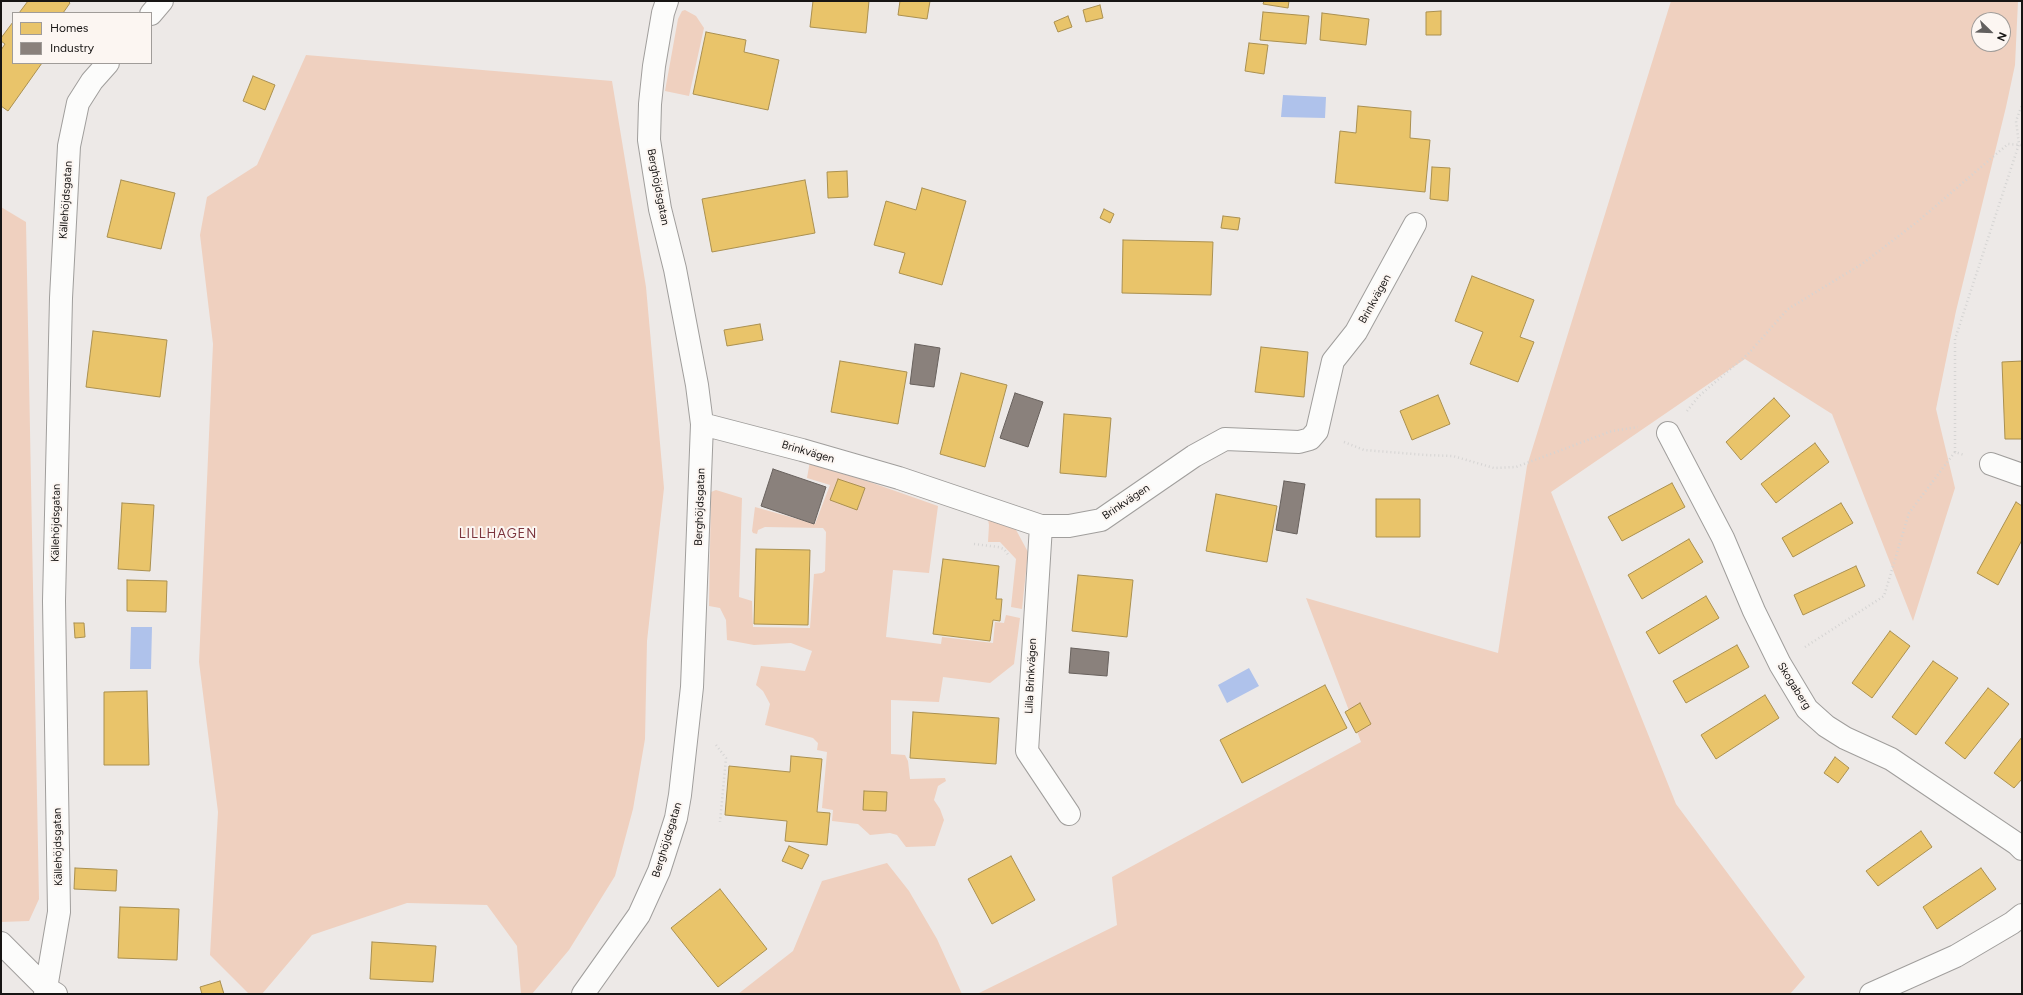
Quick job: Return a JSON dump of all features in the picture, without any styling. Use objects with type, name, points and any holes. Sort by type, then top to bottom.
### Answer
[{"type":"street","points":[[152,13],[162,1]]},
{"type":"street","name":"Berghöjdsgatan","points":[[583,994],[639,915],[659,872],[676,818],[692,687],[702,424],[698,385],[675,269],[660,208],[649,140],[650,104],[654,66],[663,13],[667,1]]},
{"type":"street","name":"Källehöjdsgatan","points":[[49,992],[59,912],[54,600],[61,298],[69,146],[78,103],[92,81],[107,64]]},
{"type":"street","name":"Brinkvägen","points":[[702,424],[802,450],[892,476],[1041,526],[1069,526],[1101,520],[1194,456],[1225,439],[1299,442],[1310,439],[1317,432],[1334,361],[1356,332],[1415,224]]},
{"type":"street","name":"Skogaberg","points":[[1668,433],[1723,538],[1754,611],[1780,664],[1807,709],[1826,726],[1845,738],[1891,759],[2017,844],[2022,849]]},
{"type":"street","points":[[1991,464],[2022,475]]},
{"type":"street","name":"Lilla Brinkvägen","points":[[1041,526],[1027,751],[1068,814]]},
{"type":"street","points":[[1871,994],[1956,956],[2022,915]]},
{"type":"street","points":[[1,943],[49,992]]},
{"type":"path","points":[[1780,664],[1884,596],[1909,513],[1955,452],[1955,339],[2020,144],[2016,121],[2022,105]]},
{"type":"path","points":[[1342,441],[1364,450],[1453,456],[1494,468],[1516,467],[1612,430],[1639,426],[1668,433],[1699,396],[1748,354],[1788,309],[1862,264],[1923,217],[2008,144],[2020,144]]},
{"type":"path","points":[[1955,452],[1991,464]]},
{"type":"path","points":[[688,723],[721,749],[726,758],[720,822]]},
{"type":"shaded area","points":[[1671,1],[2018,1],[2015,65],[1956,311],[1936,409],[1955,488],[1913,621],[1832,414],[1745,359],[1551,492],[1676,804],[1805,977],[1790,994],[977,994],[1117,925],[1112,877],[1361,742],[1306,598],[1498,653],[1527,466]]},
{"type":"shaded area","points":[[685,10],[696,16],[704,28],[689,96],[665,91],[678,19],[682,11]]},
{"type":"shaded area","points":[[306,55],[612,81],[646,287],[664,488],[647,641],[645,739],[633,809],[615,876],[569,950],[532,994],[521,994],[517,946],[487,905],[407,903],[312,935],[262,994],[249,994],[210,955],[218,812],[199,662],[213,344],[200,235],[207,197],[257,165]]},
{"type":"shaded area","points":[[1,207],[26,222],[39,899],[29,921],[1,922]]},
{"type":"shaded area","points":[[810,461],[938,506],[929,573],[893,570],[886,637],[941,644],[942,637],[993,643],[995,622],[1004,623],[1006,615],[1020,618],[1014,664],[990,683],[943,677],[939,702],[891,700],[891,754],[905,755],[908,761],[910,779],[945,778],[946,781],[938,786],[934,800],[940,809],[944,820],[935,846],[906,847],[897,835],[890,833],[870,835],[858,824],[832,821],[833,810],[822,808],[827,752],[817,750],[818,743],[813,738],[765,725],[770,704],[763,691],[756,685],[761,666],[805,671],[812,651],[791,643],[754,645],[727,640],[726,620],[720,608],[709,606],[711,492],[716,490],[742,498],[739,597],[752,601],[753,627],[810,628],[814,574],[825,571],[826,532],[823,528],[765,527],[758,530],[757,534],[753,533],[752,531],[755,507],[815,524],[830,485],[807,478]]},
{"type":"shaded area","points":[[988,519],[1015,528],[1028,552],[1022,609],[1011,607],[1016,559],[1000,542],[988,542]]},
{"type":"shaded area","points":[[887,863],[909,891],[937,939],[962,994],[738,994],[793,951],[822,881]]},
{"type":"water","points":[[1283,95],[1326,97],[1325,118],[1281,117]]},
{"type":"water","points":[[131,627],[152,627],[151,669],[130,669]]},
{"type":"water","points":[[1249,668],[1259,686],[1227,703],[1218,685]]},
{"type":"building: Homes","points":[[28,1],[68,1],[70,3],[64,12],[20,12]]},
{"type":"building: Homes","points":[[813,1],[869,1],[866,33],[810,27]]},
{"type":"building: Homes","points":[[900,1],[930,1],[927,19],[898,15]]},
{"type":"building: Homes","points":[[1264,1],[1289,1],[1288,8],[1263,4]]},
{"type":"building: Homes","points":[[1100,5],[1103,18],[1086,22],[1083,10]]},
{"type":"building: Homes","points":[[1441,11],[1441,35],[1426,35],[1426,12]]},
{"type":"building: Homes","points":[[1263,12],[1309,16],[1306,44],[1260,40]]},
{"type":"building: Homes","points":[[1322,13],[1369,19],[1366,45],[1320,40]]},
{"type":"building: Homes","points":[[1068,16],[1072,27],[1058,32],[1054,22]]},
{"type":"building: Homes","points":[[12,23],[12,64],[41,64],[8,111],[1,106],[1,50],[5,44],[1,41],[1,38]]},
{"type":"building: Homes","points":[[706,32],[746,40],[744,52],[779,60],[768,110],[693,94]]},
{"type":"building: Homes","points":[[1249,43],[1268,45],[1264,74],[1245,71]]},
{"type":"building: Homes","points":[[253,76],[275,85],[265,110],[243,101]]},
{"type":"building: Homes","points":[[1358,106],[1411,111],[1410,138],[1430,140],[1425,192],[1335,183],[1340,131],[1356,133]]},
{"type":"building: Homes","points":[[1432,167],[1450,168],[1448,201],[1430,199]]},
{"type":"building: Homes","points":[[847,171],[848,197],[828,198],[827,172]]},
{"type":"building: Homes","points":[[121,180],[175,193],[161,249],[107,237]]},
{"type":"building: Homes","points":[[805,180],[815,233],[712,252],[702,199]]},
{"type":"building: Homes","points":[[922,188],[966,201],[942,285],[899,273],[905,253],[874,245],[886,201],[916,210]]},
{"type":"building: Homes","points":[[1104,209],[1114,214],[1110,223],[1100,218]]},
{"type":"building: Homes","points":[[1223,216],[1240,218],[1238,230],[1221,228]]},
{"type":"building: Homes","points":[[1123,240],[1213,242],[1211,295],[1122,293]]},
{"type":"building: Homes","points":[[1472,276],[1534,300],[1520,337],[1534,342],[1518,382],[1470,364],[1483,332],[1455,321]]},
{"type":"building: Homes","points":[[760,324],[763,340],[727,346],[724,330]]},
{"type":"building: Homes","points":[[93,331],[167,340],[160,397],[86,387]]},
{"type":"building: Homes","points":[[1261,347],[1308,352],[1304,397],[1255,392]]},
{"type":"building: Homes","points":[[840,361],[907,372],[898,424],[831,412]]},
{"type":"building: Homes","points":[[2022,361],[2022,439],[2005,439],[2002,362]]},
{"type":"building: Homes","points":[[961,373],[1007,385],[985,467],[940,454]]},
{"type":"building: Homes","points":[[1438,395],[1450,424],[1412,440],[1400,411]]},
{"type":"building: Homes","points":[[1774,398],[1790,416],[1741,460],[1726,442]]},
{"type":"building: Homes","points":[[1064,414],[1111,418],[1106,477],[1060,473]]},
{"type":"building: Homes","points":[[1815,443],[1829,462],[1776,503],[1761,484]]},
{"type":"building: Homes","points":[[838,479],[865,488],[857,510],[830,500]]},
{"type":"building: Homes","points":[[1672,483],[1685,507],[1622,541],[1608,517]]},
{"type":"building: Homes","points":[[1216,494],[1277,506],[1267,562],[1206,551]]},
{"type":"building: Homes","points":[[1376,499],[1420,499],[1420,537],[1376,537]]},
{"type":"building: Homes","points":[[2016,502],[2022,506],[2022,540],[1998,585],[1977,573]]},
{"type":"building: Homes","points":[[122,503],[154,505],[150,571],[118,569]]},
{"type":"building: Homes","points":[[1841,503],[1853,523],[1793,557],[1782,538]]},
{"type":"building: Homes","points":[[1689,539],[1703,562],[1642,599],[1628,575]]},
{"type":"building: Homes","points":[[756,549],[810,550],[808,625],[754,624]]},
{"type":"building: Homes","points":[[943,559],[999,566],[996,599],[1002,599],[1000,621],[993,620],[990,641],[933,634]]},
{"type":"building: Homes","points":[[1856,566],[1865,586],[1803,615],[1794,595]]},
{"type":"building: Homes","points":[[1078,575],[1133,580],[1127,637],[1072,631]]},
{"type":"building: Homes","points":[[127,580],[167,581],[166,612],[127,611]]},
{"type":"building: Homes","points":[[1706,596],[1719,618],[1659,654],[1646,632]]},
{"type":"building: Homes","points":[[74,623],[84,623],[85,637],[75,638]]},
{"type":"building: Homes","points":[[1890,631],[1910,646],[1872,698],[1852,683]]},
{"type":"building: Homes","points":[[1737,645],[1749,667],[1686,703],[1673,681]]},
{"type":"building: Homes","points":[[1933,661],[1958,678],[1916,735],[1892,717]]},
{"type":"building: Homes","points":[[1325,685],[1347,728],[1242,783],[1220,740]]},
{"type":"building: Homes","points":[[1988,688],[2009,704],[1965,759],[1945,743]]},
{"type":"building: Homes","points":[[147,691],[149,765],[104,765],[104,692]]},
{"type":"building: Homes","points":[[1765,695],[1779,718],[1716,759],[1701,735]]},
{"type":"building: Homes","points":[[1360,703],[1371,724],[1356,733],[1345,712]]},
{"type":"building: Homes","points":[[913,712],[999,718],[996,764],[910,758]]},
{"type":"building: Homes","points":[[2022,737],[2022,779],[2014,788],[1994,773]]},
{"type":"building: Homes","points":[[791,756],[822,759],[817,812],[830,813],[827,845],[785,841],[787,821],[725,815],[729,766],[790,772]]},
{"type":"building: Homes","points":[[1835,757],[1849,768],[1838,783],[1824,773]]},
{"type":"building: Homes","points":[[864,791],[887,792],[886,811],[863,810]]},
{"type":"building: Homes","points":[[1921,831],[1932,847],[1878,886],[1866,871]]},
{"type":"building: Homes","points":[[789,846],[809,855],[802,869],[782,861]]},
{"type":"building: Homes","points":[[1011,856],[1035,900],[992,924],[968,879]]},
{"type":"building: Homes","points":[[75,868],[117,870],[116,891],[74,889]]},
{"type":"building: Homes","points":[[1981,868],[1996,889],[1937,929],[1923,907]]},
{"type":"building: Homes","points":[[720,889],[767,949],[718,987],[671,928]]},
{"type":"building: Homes","points":[[120,907],[179,909],[177,960],[118,958]]},
{"type":"building: Homes","points":[[372,942],[436,946],[433,982],[370,979]]},
{"type":"building: Homes","points":[[220,981],[224,994],[202,994],[200,987]]},
{"type":"building: Industry","points":[[915,344],[940,348],[934,387],[910,384]]},
{"type":"building: Industry","points":[[1015,393],[1043,402],[1028,447],[1000,438]]},
{"type":"building: Industry","points":[[773,469],[826,487],[814,524],[761,506]]},
{"type":"building: Industry","points":[[1284,481],[1305,484],[1297,534],[1276,530]]},
{"type":"building: Industry","points":[[1071,648],[1109,652],[1107,676],[1069,673]]},
{"type":"district","name":"LILLHAGEN","points":[[498,534]]}]
